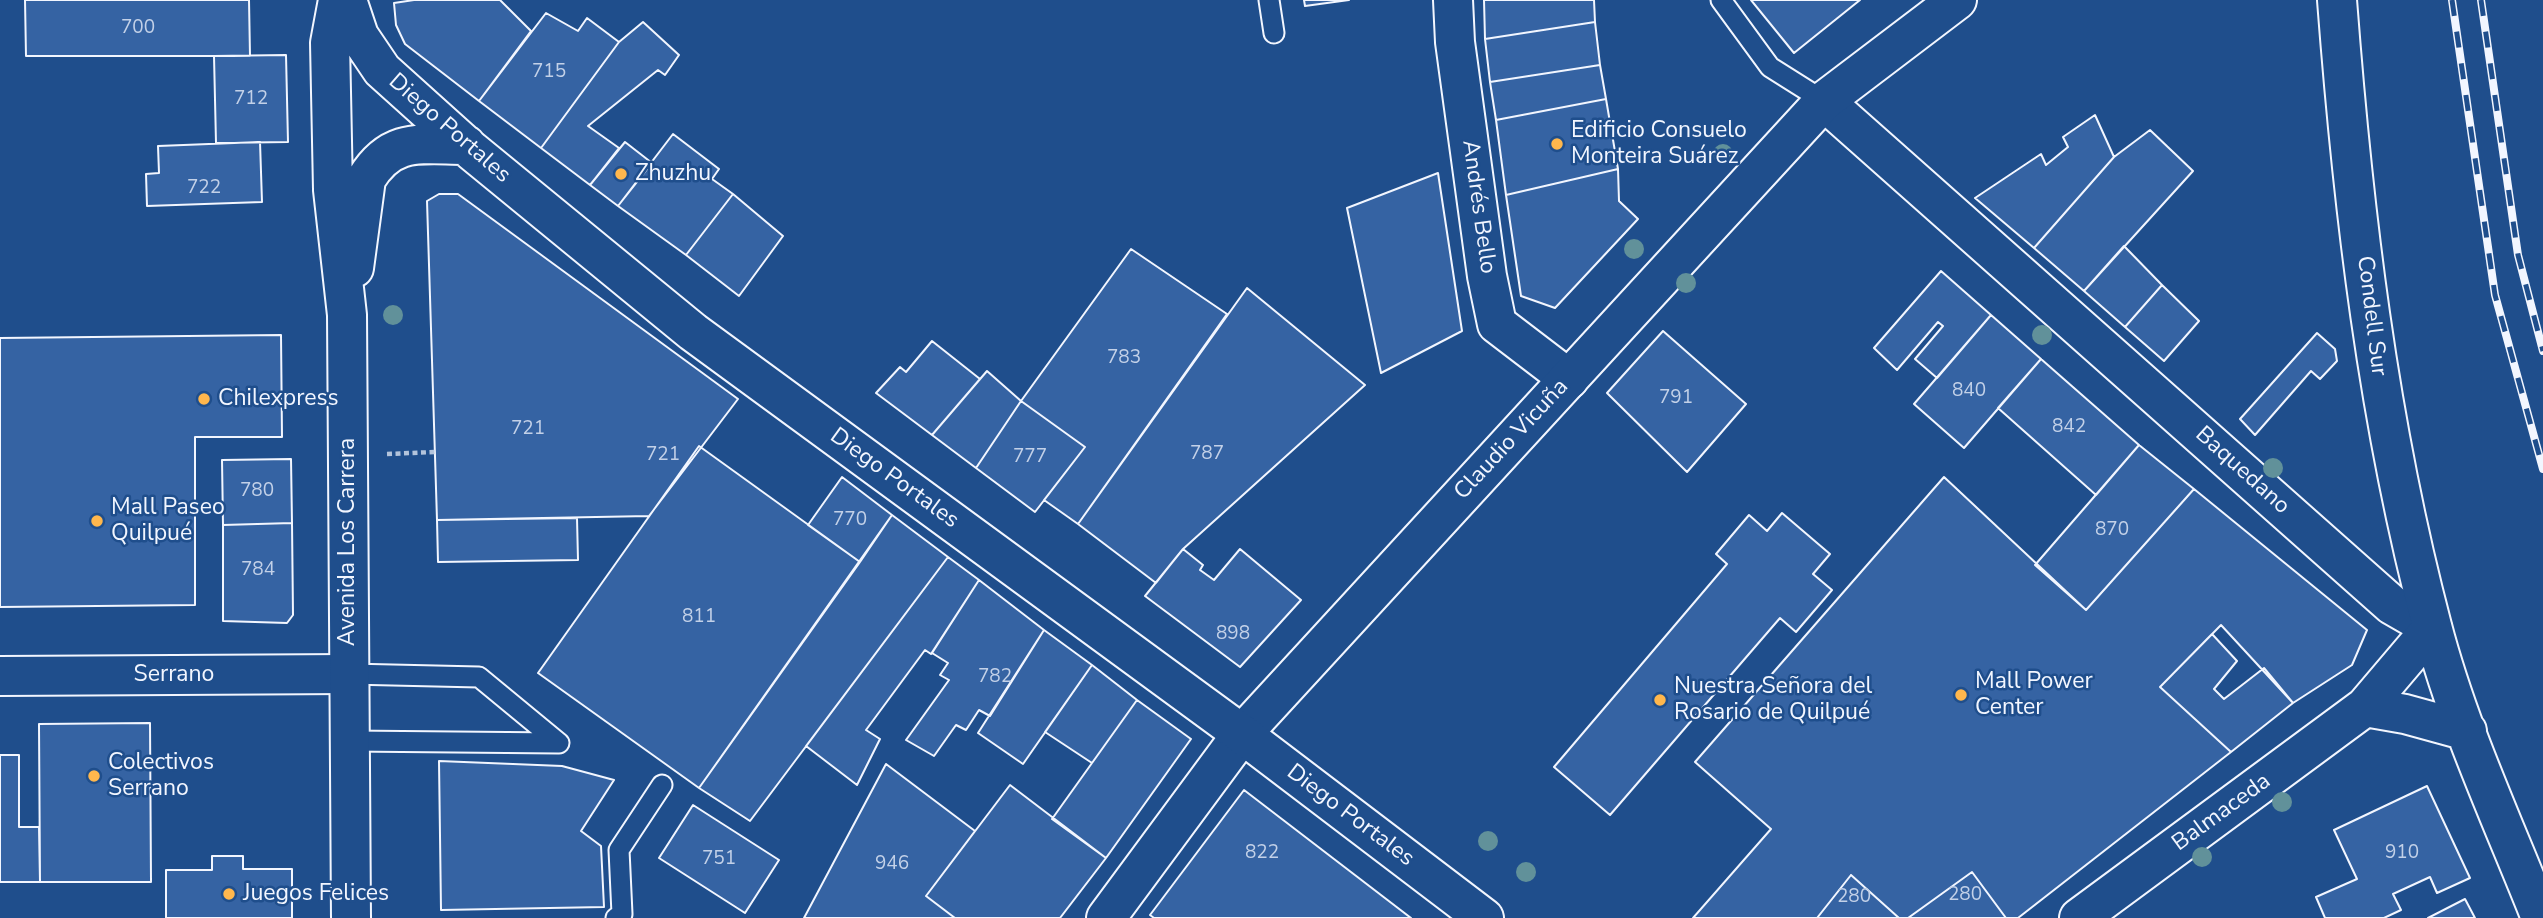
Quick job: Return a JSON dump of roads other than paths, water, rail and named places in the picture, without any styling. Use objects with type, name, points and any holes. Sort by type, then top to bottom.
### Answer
[{"type":"street","name":"Avenida Los Carrera","points":[[338,0],[330,43],[333,190],[347,315],[351,918]]},
{"type":"street","name":"Diego Portales","points":[[347,0],[359,36],[382,70],[466,145],[693,332],[1242,734],[1485,918]]},
{"type":"street","name":"Andrés Bello","points":[[1453,0],[1455,42],[1487,276],[1497,324],[1569,379]]},
{"type":"street","name":"Claudio Vicuña","points":[[1106,918],[1242,734],[1824,102],[1957,0]]},
{"type":"street","name":"Condell Sur","points":[[2338,13],[2365,273],[2386,428],[2432,628]]},
{"type":"street","name":"Baquedano","points":[[1824,102],[2392,605],[2432,628]]},
{"type":"street","points":[[347,315],[366,179],[373,167],[393,150],[406,146],[466,145]]},
{"type":"street","points":[[2432,628],[2467,731],[2541,918]]},
{"type":"street","name":"Balmaceda","points":[[2079,918],[2365,707],[2432,628]]},
{"type":"street","name":"Serrano","points":[[0,676],[349,674]]},
{"type":"street","points":[[2365,707],[2405,714],[2467,731]]},
{"type":"lane","points":[[1269,0],[1274,33]]},
{"type":"lane","points":[[1721,0],[1770,67],[1824,102]]},
{"type":"lane","points":[[349,674],[479,677],[559,743],[350,741]]},
{"type":"lane","points":[[616,918],[622,914],[619,850],[662,785]]},
{"type":"railway","points":[[2452,0],[2495,295],[2543,469]]},
{"type":"railway","points":[[2481,0],[2518,255],[2543,351]]},
{"type":"place","name":"Edificio Consuelo Monteira Suárez","points":[[1557,144]]},
{"type":"place","name":"Zhuzhu","points":[[621,174]]},
{"type":"place","name":"Chilexpress","points":[[204,399]]},
{"type":"place","name":"Mall Paseo Quilpué","points":[[97,521]]},
{"type":"place","name":"Mall Power Center","points":[[1961,695]]},
{"type":"place","name":"Nuestra Señora del Rosario de Quilpué","points":[[1660,700]]},
{"type":"place","name":"Colectivos Serrano","points":[[94,776]]},
{"type":"place","name":"Juegos Felices","points":[[229,894]]}]
